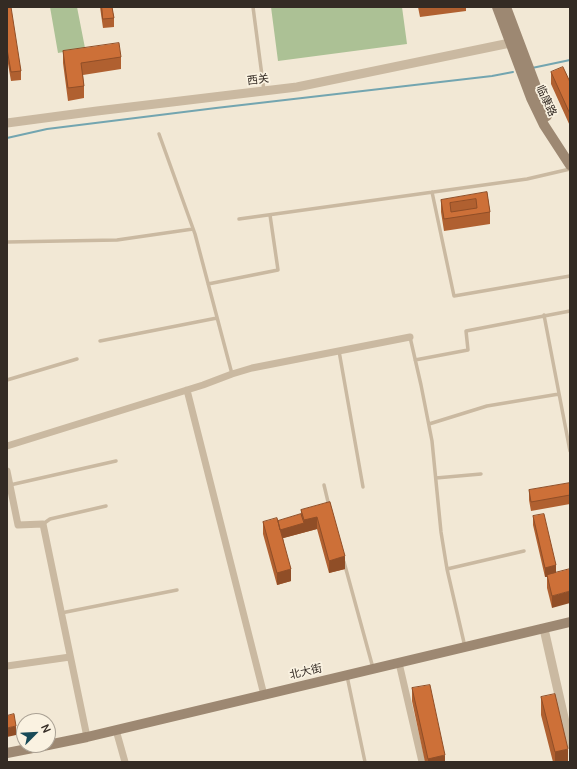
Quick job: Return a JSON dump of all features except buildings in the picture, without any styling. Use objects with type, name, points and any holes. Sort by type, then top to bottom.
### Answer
[{"type":"main road","points":[[497,7],[514,41]]},
{"type":"main road","points":[[506,7],[514,41]]},
{"type":"main road","name":"临康路","points":[[514,41],[546,114],[558,137],[570,153]]},
{"type":"main road","name":"临康路","points":[[514,41],[531,98],[544,125],[570,165]]},
{"type":"main road","name":"北大街","points":[[56,743],[570,622]]},
{"type":"street","name":"西关","points":[[7,123],[97,110],[296,87],[514,41]]},
{"type":"street","points":[[7,446],[203,385],[232,374],[410,337]]},
{"type":"street","points":[[187,390],[264,695]]},
{"type":"street","points":[[7,472],[10,485],[10,499],[18,525],[43,524],[87,737]]},
{"type":"street","points":[[544,629],[570,744]]},
{"type":"street","points":[[7,666],[70,657]]},
{"type":"street","points":[[399,663],[422,762]]},
{"type":"street","points":[[116,730],[125,762]]},
{"type":"lane","points":[[253,7],[264,91]]},
{"type":"lane","points":[[159,134],[193,229],[232,374]]},
{"type":"lane","points":[[239,219],[527,179],[570,169]]},
{"type":"lane","points":[[432,192],[454,296],[570,276]]},
{"type":"lane","points":[[208,284],[278,270],[270,215]]},
{"type":"lane","points":[[7,242],[117,240],[193,229]]},
{"type":"lane","points":[[415,360],[468,350],[466,331],[570,311]]},
{"type":"lane","points":[[544,315],[570,451]]},
{"type":"lane","points":[[100,341],[217,318]]},
{"type":"lane","points":[[410,337],[432,441],[441,532],[447,569],[465,647]]},
{"type":"lane","points":[[339,351],[363,487]]},
{"type":"lane","points":[[7,380],[78,359]]},
{"type":"lane","points":[[429,424],[487,406],[559,394]]},
{"type":"lane","points":[[10,485],[116,461]]},
{"type":"lane","points":[[436,478],[480,474]]},
{"type":"lane","points":[[324,485],[330,508]]},
{"type":"lane","points":[[43,524],[50,519],[106,506]]},
{"type":"lane","points":[[447,569],[524,551]]},
{"type":"lane","points":[[342,554],[373,669]]},
{"type":"lane","points":[[61,613],[177,590]]},
{"type":"lane","points":[[347,675],[365,762]]},
{"type":"green space","points":[[50,7],[77,7],[85,48],[58,53]]},
{"type":"green space","points":[[271,7],[402,7],[407,44],[278,61]]},
{"type":"waterway","points":[[532,68],[570,60]]},
{"type":"waterway","points":[[7,138],[47,129],[492,76],[513,72]]}]
